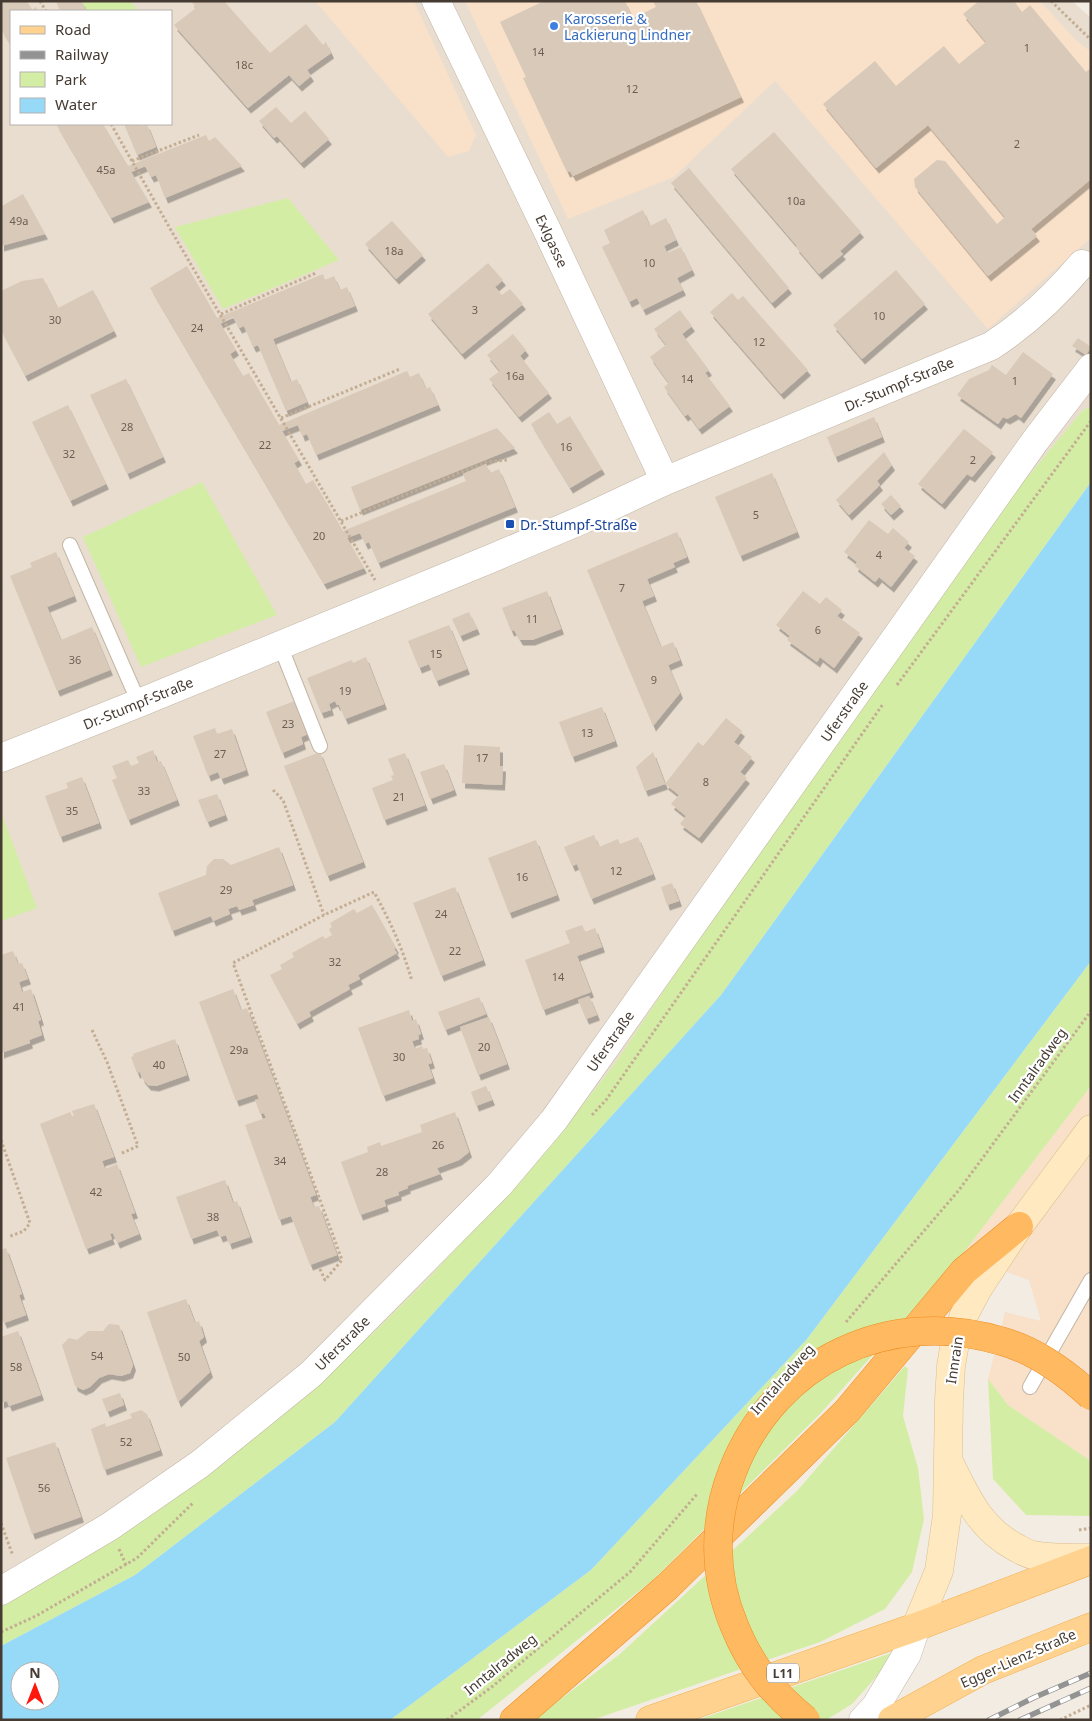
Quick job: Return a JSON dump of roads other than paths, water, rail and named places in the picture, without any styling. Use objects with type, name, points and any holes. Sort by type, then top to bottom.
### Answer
[{"type":"highway","points":[[514,1720],[667,1586],[840,1417],[964,1271],[1019,1226]]},
{"type":"highway","points":[[806,1720],[790,1708],[770,1688],[752,1664],[730,1616],[721,1581],[718,1536],[727,1484],[738,1455],[751,1431],[767,1409],[787,1388],[810,1369],[833,1355],[886,1335],[914,1330],[942,1330],[977,1334],[1003,1341],[1028,1352],[1054,1367],[1091,1396]]},
{"type":"main road","name":"Innrain","points":[[916,1627],[939,1571],[947,1516],[951,1366],[964,1315],[977,1290],[1019,1226],[1091,1129]]},
{"type":"main road","points":[[948,1461],[968,1500],[984,1523],[1004,1541],[1031,1555],[1091,1559]]},
{"type":"main road","points":[[916,1627],[1091,1559]]},
{"type":"main road","name":"L11","points":[[650,1720],[916,1627]]},
{"type":"main road","name":"Egger-Lienz-Straße","points":[[892,1720],[984,1670],[1091,1627]]},
{"type":"street","name":"Exlgasse","points":[[436,1],[546,228],[665,481]]},
{"type":"street","name":"Dr.-Stumpf-Straße","points":[[1,758],[542,537],[665,481],[990,346],[1014,332],[1080,277]]},
{"type":"street","name":"Uferstraße","points":[[12,1585],[109,1527],[200,1464],[312,1374],[499,1185],[554,1120],[1030,449],[1091,368]]},
{"type":"street","points":[[863,1720],[876,1706],[907,1654],[916,1627]]},
{"type":"lane","points":[[70,545],[139,703]]},
{"type":"lane","points":[[280,645],[320,746]]},
{"type":"lane","points":[[1030,1387],[1091,1280]]},
{"type":"water","points":[[1091,482],[1091,961],[807,1339],[591,1570],[390,1720],[1,1720],[1,1646],[135,1575],[335,1422],[721,995]]},
{"type":"railway","points":[[989,1720],[1033,1698],[1091,1673]]},
{"type":"railway","points":[[1020,1720],[1091,1688]]},
{"type":"place","name":"Karosserie & Lackierung Lindner","points":[[554,26]]},
{"type":"place","name":"Dr.-Stumpf-Straße","points":[[510,524]]}]
